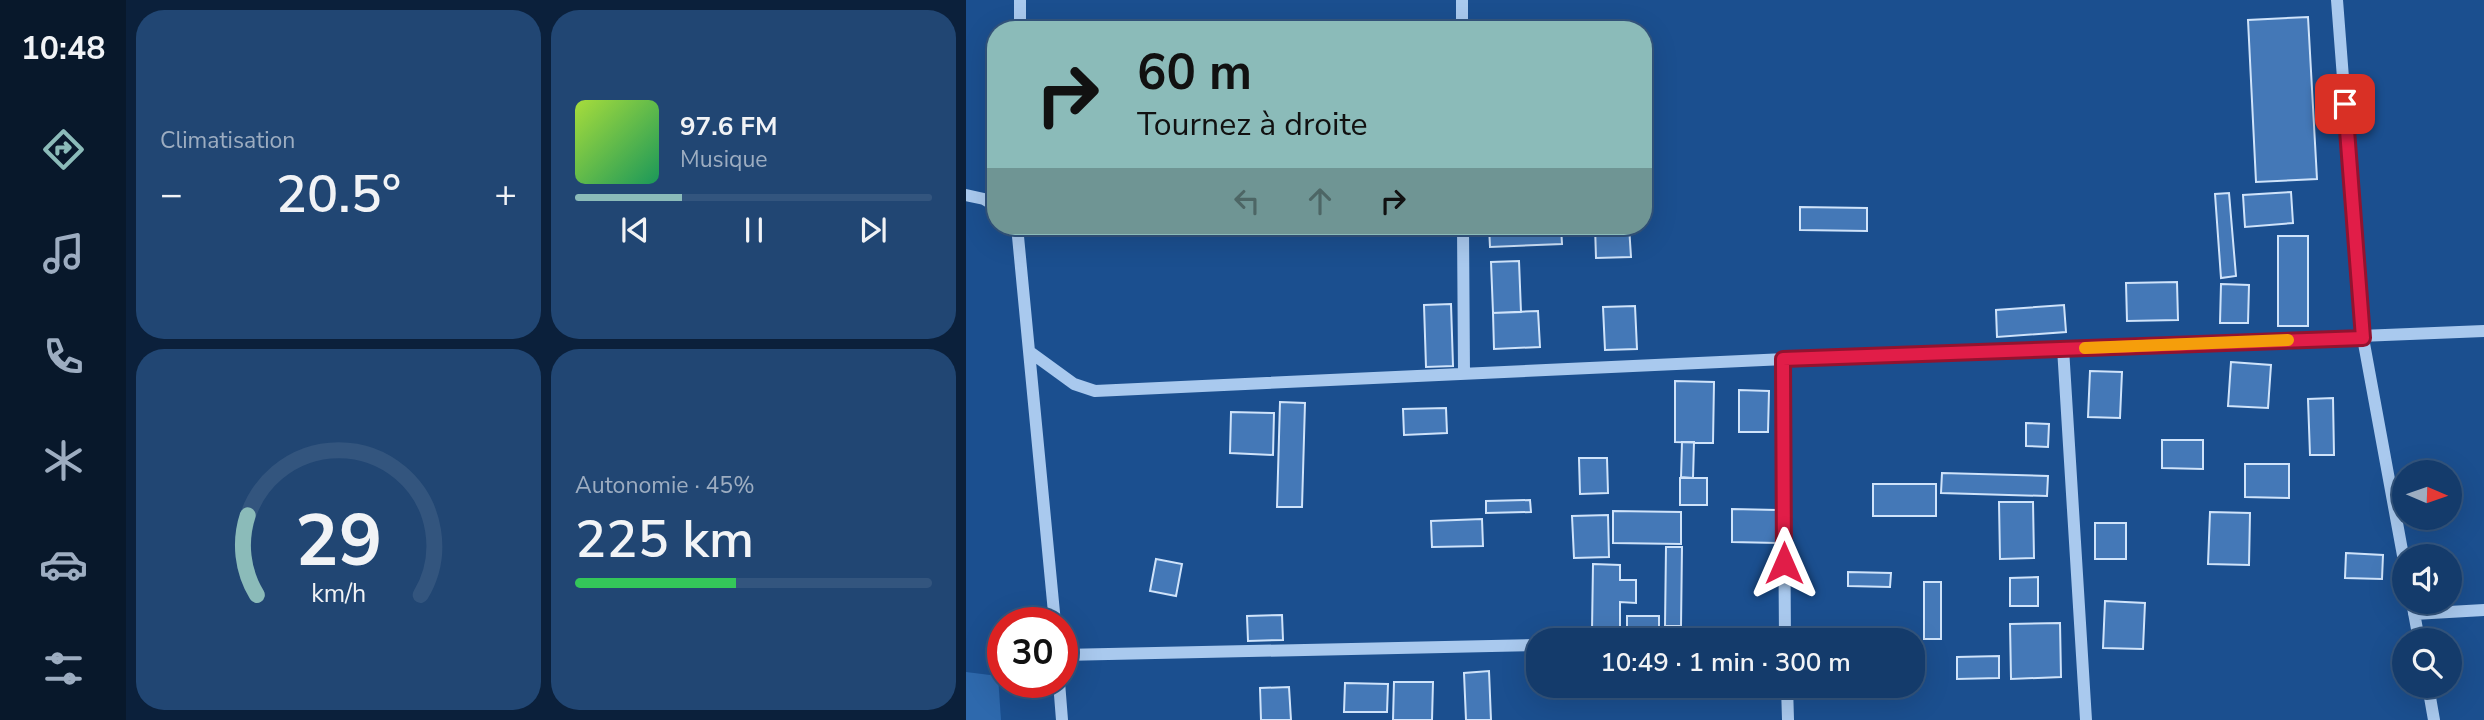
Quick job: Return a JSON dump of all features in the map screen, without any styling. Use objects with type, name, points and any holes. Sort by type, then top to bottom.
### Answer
[{"type":"street","points":[[1020,0],[1020,21]]},
{"type":"street","points":[[1462,0],[1462,21]]},
{"type":"street","points":[[2337,0],[2363,338],[2401,544]]},
{"type":"street","points":[[966,195],[987,201]]},
{"type":"street","points":[[1016,235],[1030,352],[1054,607]]},
{"type":"street","points":[[1463,235],[1464,373]]},
{"type":"street","points":[[1030,352],[1074,384],[1095,391],[1783,359],[2363,338],[2484,331]]},
{"type":"street","points":[[2063,348],[2086,720]]},
{"type":"street","points":[[1783,359],[1785,628]]},
{"type":"street","points":[[2462,609],[2484,610]]},
{"type":"street","points":[[1078,655],[1526,645]]},
{"type":"street","points":[[1060,698],[1062,720]]},
{"type":"street","points":[[1787,698],[1788,720]]},
{"type":"street","points":[[2430,698],[2434,720]]},
{"type":"shaded area","points":[[966,672],[987,675],[987,698],[1000,698],[1001,720],[966,720]]},
{"type":"building","points":[[2308,17],[2317,179],[2256,182],[2248,20]]},
{"type":"building","points":[[2291,192],[2293,223],[2245,227],[2243,195]]},
{"type":"building","points":[[2229,193],[2236,276],[2221,278],[2215,194]]},
{"type":"building","points":[[1800,207],[1867,208],[1867,231],[1800,230]]},
{"type":"building","points":[[1489,235],[1562,235],[1562,244],[1490,247]]},
{"type":"building","points":[[1595,235],[1630,235],[1631,257],[1596,258]]},
{"type":"building","points":[[2278,236],[2308,236],[2308,326],[2278,326]]},
{"type":"building","points":[[1519,261],[1521,312],[1493,313],[1491,262]]},
{"type":"building","points":[[2177,282],[2178,320],[2127,321],[2126,283]]},
{"type":"building","points":[[2221,284],[2249,285],[2248,323],[2220,323]]},
{"type":"building","points":[[1451,304],[1453,366],[1426,367],[1424,305]]},
{"type":"building","points":[[2064,305],[2066,332],[1997,337],[1996,310]]},
{"type":"building","points":[[1635,306],[1637,349],[1605,350],[1603,307]]},
{"type":"building","points":[[1538,311],[1540,347],[1494,349],[1493,313]]},
{"type":"building","points":[[2231,362],[2271,365],[2268,408],[2228,406]]},
{"type":"building","points":[[2090,371],[2122,372],[2120,418],[2088,417]]},
{"type":"building","points":[[1675,381],[1714,382],[1713,443],[1675,442]]},
{"type":"building","points":[[1739,390],[1769,391],[1768,432],[1739,432]]},
{"type":"building","points":[[2333,398],[2334,455],[2310,455],[2308,399]]},
{"type":"building","points":[[1280,402],[1305,403],[1302,507],[1277,507]]},
{"type":"building","points":[[1446,408],[1447,433],[1404,435],[1403,409]]},
{"type":"building","points":[[1231,412],[1274,413],[1273,455],[1230,453]]},
{"type":"building","points":[[2026,423],[2049,424],[2048,447],[2026,446]]},
{"type":"building","points":[[2162,440],[2203,440],[2203,469],[2162,468]]},
{"type":"building","points":[[1682,442],[1694,442],[1693,478],[1681,477]]},
{"type":"building","points":[[1579,458],[1607,458],[1608,493],[1580,494]]},
{"type":"building","points":[[2245,464],[2289,464],[2289,498],[2245,497]]},
{"type":"building","points":[[1942,473],[2048,476],[2047,496],[1941,493]]},
{"type":"building","points":[[1680,478],[1707,478],[1707,505],[1680,505]]},
{"type":"building","points":[[1873,484],[1936,484],[1936,516],[1873,516]]},
{"type":"building","points":[[1530,500],[1531,512],[1486,513],[1486,501]]},
{"type":"building","points":[[1999,502],[2033,502],[2034,558],[2000,559]]},
{"type":"building","points":[[1732,509],[1777,510],[1777,543],[1732,542]]},
{"type":"building","points":[[1613,511],[1681,512],[1681,544],[1613,543]]},
{"type":"building","points":[[2210,512],[2250,513],[2249,565],[2208,564]]},
{"type":"building","points":[[1608,515],[1609,557],[1574,558],[1572,516]]},
{"type":"building","points":[[1482,519],[1483,546],[1432,547],[1431,521]]},
{"type":"building","points":[[2095,523],[2126,523],[2126,559],[2095,559]]},
{"type":"building","points":[[1666,547],[1682,547],[1681,626],[1665,626]]},
{"type":"building","points":[[2346,553],[2383,555],[2382,579],[2345,578]]},
{"type":"building","points":[[1156,559],[1182,564],[1176,596],[1150,591]]},
{"type":"building","points":[[1593,564],[1620,565],[1620,580],[1636,580],[1636,603],[1620,602],[1620,628],[1592,628]]},
{"type":"building","points":[[1848,572],[1891,573],[1890,587],[1848,586]]},
{"type":"building","points":[[2038,577],[2038,606],[2010,606],[2010,578]]},
{"type":"building","points":[[1924,582],[1941,582],[1941,639],[1925,639]]},
{"type":"building","points":[[2105,601],[2145,603],[2143,649],[2103,648]]},
{"type":"building","points":[[1282,615],[1283,640],[1248,641],[1247,616]]},
{"type":"building","points":[[1627,616],[1659,616],[1659,628],[1627,628]]},
{"type":"building","points":[[2060,623],[2061,677],[2011,679],[2010,624]]},
{"type":"building","points":[[1999,656],[1999,678],[1957,679],[1957,657]]},
{"type":"building","points":[[1489,671],[1491,720],[1466,720],[1464,673]]},
{"type":"building","points":[[1394,682],[1433,682],[1432,720],[1393,720]]},
{"type":"building","points":[[1345,683],[1388,684],[1387,712],[1344,712]]},
{"type":"building","points":[[1289,687],[1291,720],[1261,720],[1260,688]]},
{"type":"slow traffic","points":[[2085,348],[2288,340]]},
{"type":"route","points":[[1784,563],[1783,359],[2363,338],[2345,104]]}]
